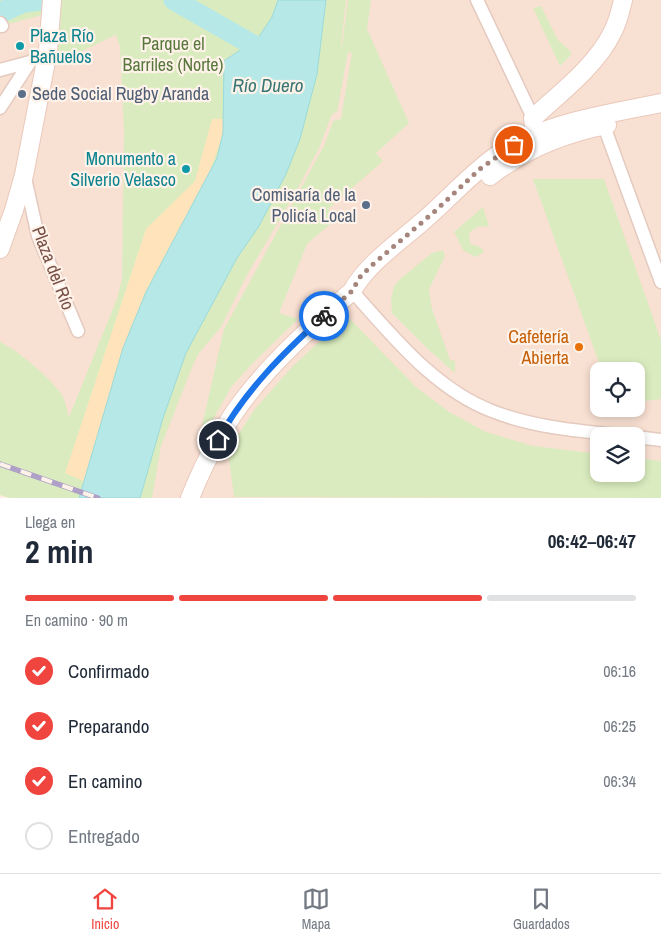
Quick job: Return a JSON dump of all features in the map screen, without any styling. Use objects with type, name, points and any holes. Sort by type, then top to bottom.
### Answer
[{"type":"street","points":[[477,0],[534,126]]},
{"type":"street","points":[[190,498],[210,454],[226,426],[247,395],[267,371],[352,291],[360,277],[371,266],[434,212],[481,168],[534,126],[604,48],[618,21],[623,0]]},
{"type":"street","points":[[0,249],[24,175],[48,51],[52,6]]},
{"type":"street","points":[[0,70],[30,62],[48,51]]},
{"type":"street","points":[[0,108],[30,62]]},
{"type":"street","points":[[534,126],[558,126],[661,103]]},
{"type":"street","points":[[352,291],[369,284],[491,175],[504,166],[555,140],[604,126],[661,115]]},
{"type":"street","points":[[604,126],[660,275]]},
{"type":"street","name":"Plaza del Río","points":[[24,175],[38,236],[78,331]]},
{"type":"street","points":[[352,291],[412,356],[440,381],[474,403],[524,422],[559,429],[590,432]]},
{"type":"street","points":[[645,438],[661,440]]},
{"type":"shaded area","points":[[0,0],[661,0],[661,498],[129,498],[0,451]]},
{"type":"green space","points":[[0,0],[42,0],[42,15],[8,24],[0,30]]},
{"type":"green space","name":"Parque el Barriles (Norte)","points":[[62,0],[278,0],[272,17],[258,38],[224,61],[223,133],[217,158],[146,292],[123,348],[79,498],[10,498],[0,495],[0,342],[24,358],[58,389],[62,395],[69,417],[117,299],[122,279],[124,130],[120,47],[116,35],[56,63]]},
{"type":"green space","points":[[326,0],[346,0],[342,46],[348,0],[371,0],[367,29],[409,123],[376,153],[383,161],[328,209],[336,219],[307,244],[279,313],[298,319],[232,386],[201,440],[199,439],[224,329],[325,144],[333,121],[341,119],[352,53],[348,52],[337,112],[332,114],[319,148],[297,190],[247,275],[221,327],[199,353],[161,446],[152,498],[140,498],[163,418],[186,353],[237,258],[259,226],[286,174],[300,139],[317,74]]},
{"type":"green space","points":[[541,6],[558,40],[571,52],[571,55],[560,66],[533,8]]},
{"type":"green space","points":[[533,179],[604,179],[661,340],[661,399],[645,401],[645,362],[599,362]]},
{"type":"green space","points":[[483,207],[489,227],[478,227],[469,233],[470,244],[480,247],[484,252],[475,257],[463,250],[454,232]]},
{"type":"green space","points":[[443,250],[445,256],[429,289],[432,309],[450,360],[455,361],[455,373],[392,313],[391,300],[394,286],[432,253]]},
{"type":"green space","points":[[347,316],[416,387],[449,412],[486,432],[533,446],[590,453],[590,482],[645,482],[645,459],[661,461],[661,498],[234,497],[228,451],[254,410],[293,366]]},
{"type":"sand","points":[[212,119],[229,119],[208,176],[146,292],[123,348],[85,482],[65,473],[146,229],[195,181]]},
{"type":"water","name":"Río Duero","points":[[278,0],[326,0],[317,74],[300,139],[286,174],[259,226],[237,258],[186,353],[163,418],[140,498],[79,498],[123,348],[146,292],[217,158],[223,133],[224,61],[258,38],[272,17]]},
{"type":"waterway","points":[[0,13],[21,3],[40,0]]},
{"type":"waterway","points":[[174,0],[274,57]]},
{"type":"railway","points":[[0,464],[98,498]]},
{"type":"way so far","points":[[324,316],[352,291],[360,277],[371,266],[434,212],[481,168],[514,145]]},
{"type":"place","name":"Plaza Río Bañuelos","points":[[20,46]]},
{"type":"place","name":"Sede Social Rugby Aranda","points":[[22,94]]},
{"type":"place","name":"Monumento a Silverio Velasco","points":[[186,169]]},
{"type":"place","name":"Comisaría de la Policía Local","points":[[366,205]]},
{"type":"place","name":"Cafetería Abierta","points":[[579,347]]},
{"type":"route","points":[[218,440],[247,395],[267,371],[324,316]]}]
